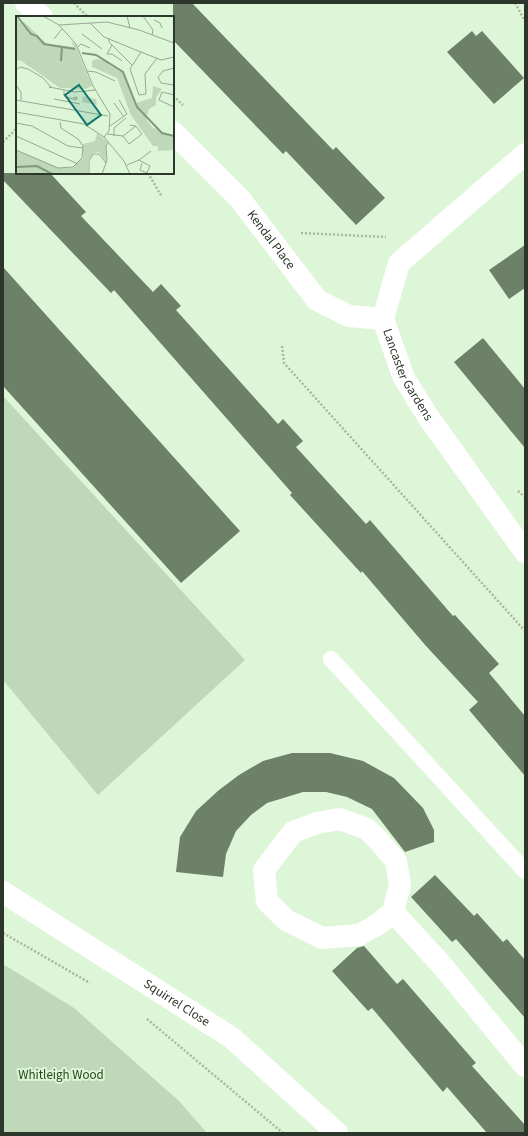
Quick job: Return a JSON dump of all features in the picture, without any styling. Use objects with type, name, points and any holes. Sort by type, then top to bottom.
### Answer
[{"type":"street","points":[[26,3],[41,16]]},
{"type":"street","name":"Kendal Place","points":[[174,133],[240,199],[318,300],[349,316],[383,319]]},
{"type":"street","name":"Lancaster Gardens","points":[[525,154],[399,263],[383,319],[404,378],[429,418],[525,552]]},
{"type":"street","points":[[340,819],[367,829],[396,861],[400,885],[393,912],[377,925],[359,936],[322,938],[286,920],[267,901],[264,870],[294,832],[317,823],[340,819]]},
{"type":"street","name":"Squirrel Close","points":[[3,892],[232,1038],[337,1133]]},
{"type":"street","points":[[393,912],[440,962],[525,1066]]},
{"type":"lane","points":[[331,659],[525,871]]},
{"type":"path","points":[[74,3],[87,16]]},
{"type":"path","points":[[515,3],[525,22]]},
{"type":"path","points":[[3,142],[16,129]]},
{"type":"path","points":[[149,174],[162,197]]},
{"type":"path","points":[[298,233],[390,237],[411,253]]},
{"type":"path","points":[[282,346],[284,363],[525,631]]},
{"type":"path","points":[[3,933],[93,985]]},
{"type":"path","points":[[145,1018],[283,1133]]},
{"type":"green space","points":[[3,396],[245,660],[98,795],[3,680]]},
{"type":"green space","name":"Whitleigh Wood","points":[[3,964],[74,1008],[179,1101],[207,1133],[3,1133]]},
{"type":"building","points":[[173,3],[192,3],[333,150],[336,147],[385,198],[356,225],[286,151],[283,154],[174,41]]},
{"type":"building","points":[[472,31],[476,36],[482,31],[524,78],[494,104],[447,52]]},
{"type":"building","points":[[3,173],[51,174],[86,212],[81,216],[153,292],[161,284],[181,306],[176,310],[278,424],[283,419],[303,441],[296,447],[366,524],[370,520],[453,616],[455,615],[499,664],[489,673],[525,716],[525,776],[469,710],[478,702],[426,646],[362,571],[361,573],[290,495],[292,493],[114,290],[111,293],[3,180]]},
{"type":"building","points":[[525,245],[525,288],[509,299],[489,270]]},
{"type":"building","points":[[3,267],[240,531],[181,583],[3,386]]},
{"type":"building","points":[[483,338],[525,389],[525,448],[454,362]]},
{"type":"building","points":[[292,753],[330,753],[363,761],[394,778],[423,808],[434,830],[434,842],[405,852],[372,809],[347,797],[326,792],[303,792],[267,803],[251,815],[236,831],[226,854],[223,877],[176,872],[180,837],[196,811],[219,790],[239,775],[263,761]]},
{"type":"building","points":[[435,875],[474,916],[477,913],[503,942],[507,939],[525,960],[525,1018],[456,939],[452,942],[411,897]]},
{"type":"building","points":[[364,946],[397,984],[403,979],[476,1063],[472,1066],[525,1125],[525,1133],[487,1133],[447,1087],[443,1092],[372,1008],[368,1011],[332,971],[357,948]]}]
